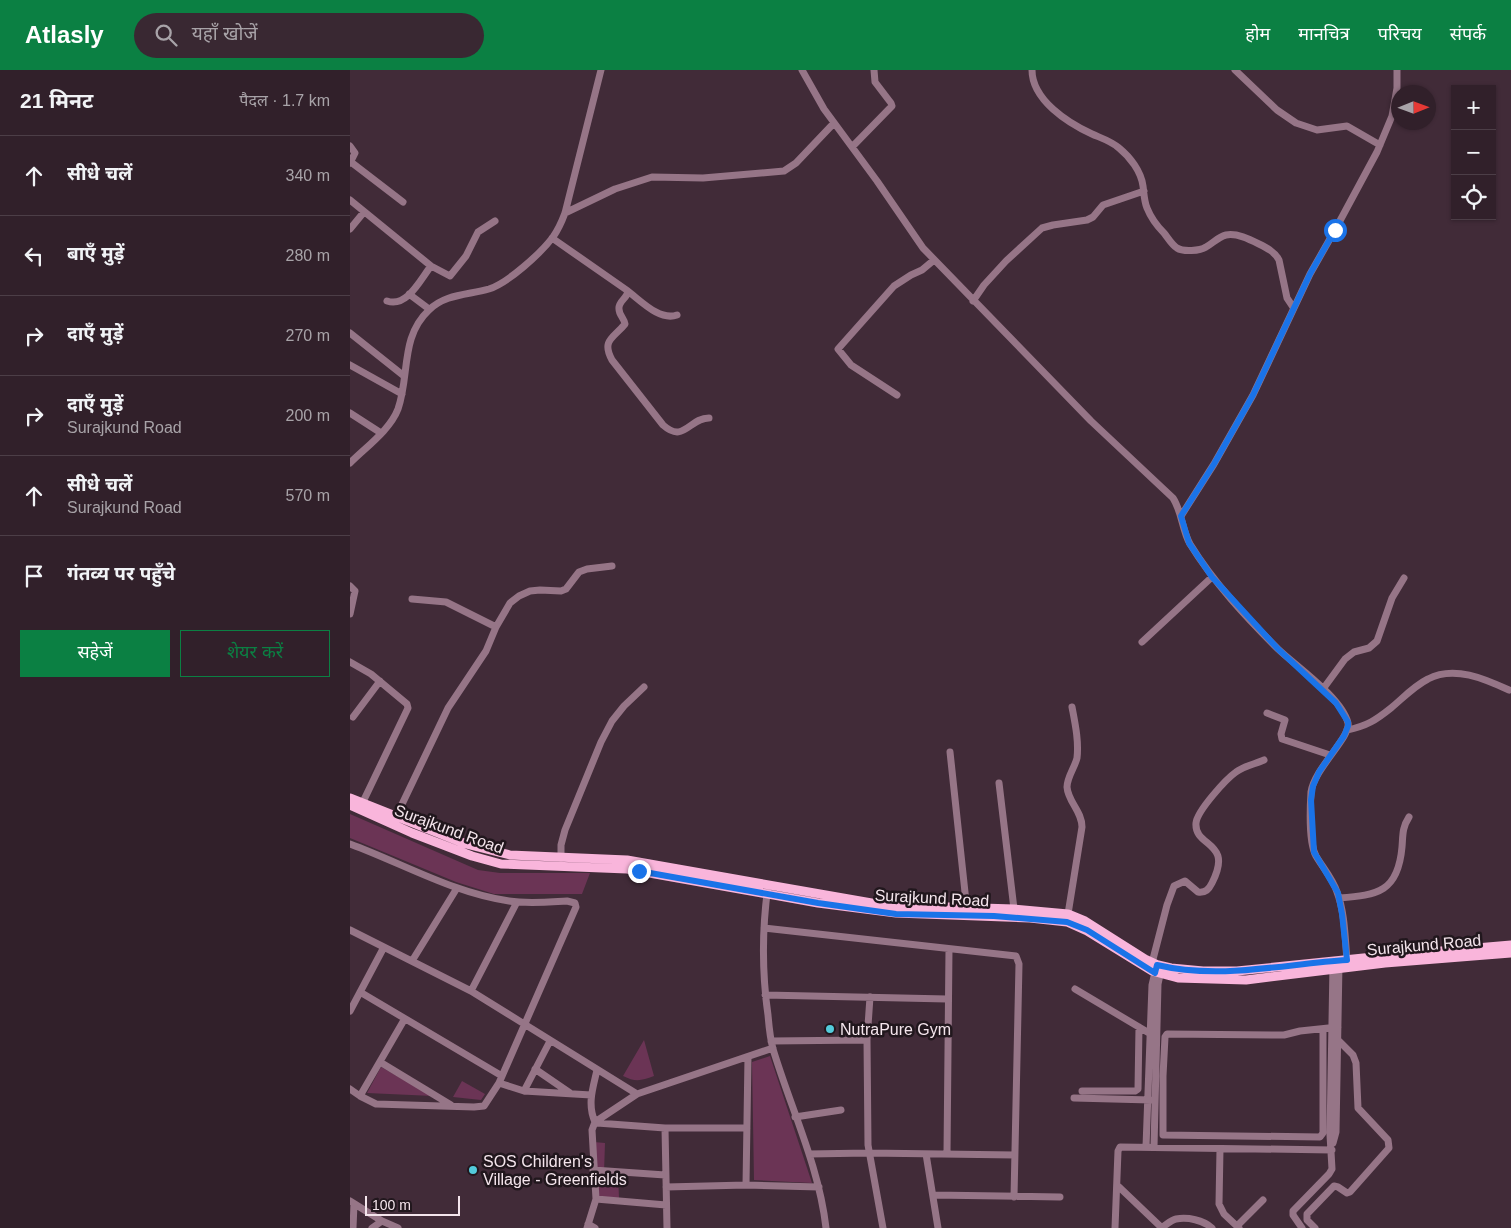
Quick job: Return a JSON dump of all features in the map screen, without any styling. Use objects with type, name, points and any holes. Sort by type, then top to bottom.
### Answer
[{"type":"main road","name":"Surajkund Road","points":[[350,798],[361,806],[472,856],[501,864],[626,869],[883,905],[1067,922],[1087,930],[1157,968],[1237,971],[1511,953]]},
{"type":"main road","name":"Surajkund Road","points":[[350,805],[361,806]]},
{"type":"main road","name":"Surajkund Road","points":[[394,821],[491,852],[523,857],[627,860],[767,890]]},
{"type":"main road","name":"Surajkund Road","points":[[967,912],[1014,909],[1068,914],[1085,921],[1157,968]]},
{"type":"main road","name":"Surajkund Road","points":[[1338,964],[1511,945]]},
{"type":"street","points":[[350,463],[394,418],[402,394],[407,348],[422,316],[429,309],[447,298],[488,289],[501,284],[543,249],[552,238],[565,213],[601,70]]},
{"type":"street","points":[[802,70],[816,98],[915,238],[973,301],[1091,421],[1173,498],[1181,516],[1189,543],[1212,577],[1278,649],[1323,689],[1344,714],[1348,722],[1347,730],[1342,740],[1322,766],[1313,786],[1311,822],[1314,852],[1336,888],[1339,898],[1338,964],[1330,1135],[1332,1148],[1331,1172],[1293,1211],[1293,1215],[1302,1228]]},
{"type":"street","points":[[852,147],[892,106],[875,82],[874,70]]},
{"type":"street","points":[[1032,70],[1037,88],[1053,108],[1064,118],[1087,132],[1112,142],[1133,163],[1140,174],[1146,206],[1152,219],[1178,249],[1192,250],[1204,248],[1217,238],[1230,235],[1252,240],[1273,252],[1279,260],[1287,298],[1293,307]]},
{"type":"street","points":[[1235,70],[1277,110],[1296,123],[1317,130],[1347,126],[1380,145]]},
{"type":"street","points":[[1181,516],[1214,464],[1253,395],[1293,307],[1380,145],[1392,116],[1397,70]]},
{"type":"street","points":[[565,213],[615,189],[652,177],[703,178],[784,171],[796,163],[834,123]]},
{"type":"street","points":[[350,146],[355,153],[350,163],[403,202]]},
{"type":"street","points":[[973,301],[984,285],[1006,261],[1042,228],[1087,220],[1103,205],[1144,191]]},
{"type":"street","points":[[350,200],[431,266],[450,276],[466,256],[476,233],[495,221]]},
{"type":"street","points":[[350,229],[364,212]]},
{"type":"street","points":[[552,238],[662,315],[671,317],[677,315]]},
{"type":"street","points":[[896,395],[851,365],[838,349],[894,286],[904,278],[922,270],[934,260]]},
{"type":"street","points":[[387,301],[400,302],[409,294],[431,266]]},
{"type":"street","points":[[629,292],[618,308],[624,324],[612,337],[607,346],[612,360],[667,428],[673,432],[682,432],[696,421],[709,418]]},
{"type":"street","points":[[409,294],[429,309]]},
{"type":"street","points":[[350,333],[404,376]]},
{"type":"street","points":[[350,366],[402,394]]},
{"type":"street","points":[[350,413],[381,433]]},
{"type":"street","points":[[394,821],[448,708],[486,651],[496,627],[510,603],[526,592],[540,590],[561,591],[566,589],[579,572],[587,569],[612,566]]},
{"type":"street","points":[[1142,642],[1212,577]]},
{"type":"street","points":[[1323,689],[1345,659],[1354,652],[1375,644],[1382,631],[1392,598],[1404,578]]},
{"type":"street","points":[[350,586],[355,590],[350,614]]},
{"type":"street","points":[[412,599],[446,602],[496,627]]},
{"type":"street","points":[[350,662],[380,681],[407,704],[408,709],[361,806]]},
{"type":"street","points":[[1347,730],[1360,728],[1372,722],[1420,684],[1439,674],[1455,673],[1478,678],[1509,690]]},
{"type":"street","points":[[353,717],[380,681]]},
{"type":"street","points":[[561,858],[561,845],[565,830],[604,736],[614,717],[644,687]]},
{"type":"street","points":[[1068,914],[1082,827],[1081,816],[1068,793],[1067,786],[1077,752],[1072,707]]},
{"type":"street","points":[[1267,713],[1285,720],[1281,734],[1282,739],[1330,755]]},
{"type":"street","points":[[950,752],[967,912]]},
{"type":"street","points":[[1151,1100],[1148,1084],[1158,984],[1157,968],[1167,905],[1174,886],[1185,881],[1198,892],[1204,892],[1210,888],[1219,868],[1220,859],[1217,852],[1202,837],[1197,828],[1198,816],[1232,775],[1243,768],[1264,760]]},
{"type":"street","points":[[999,783],[1014,909]]},
{"type":"street","points":[[1339,898],[1370,894],[1381,891],[1389,886],[1399,863],[1403,830],[1409,817]]},
{"type":"street","points":[[350,844],[457,888],[485,896],[517,902],[567,901],[574,903],[576,907],[500,1080],[484,1106],[382,1105],[376,1104],[350,1089]]},
{"type":"street","points":[[412,961],[457,888]]},
{"type":"street","points":[[767,890],[764,928],[765,995],[772,1044],[819,1187],[826,1228]]},
{"type":"street","points":[[471,991],[517,902]]},
{"type":"street","points":[[764,928],[949,949],[1014,954],[1018,960],[1014,1197]]},
{"type":"street","points":[[350,930],[471,991],[637,1094]]},
{"type":"street","points":[[350,1011],[384,947]]},
{"type":"street","points":[[947,1153],[949,949]]},
{"type":"street","points":[[1075,989],[1153,1035]]},
{"type":"street","points":[[360,992],[500,1080],[524,1091],[591,1096]]},
{"type":"street","points":[[765,995],[948,999]]},
{"type":"street","points":[[870,997],[867,1040],[868,1153],[883,1228]]},
{"type":"street","points":[[360,1096],[404,1020]]},
{"type":"street","points":[[1082,1091],[1135,1091],[1138,1089],[1139,1027]]},
{"type":"street","points":[[1323,1029],[1323,1133],[1320,1138],[1164,1136],[1163,1076],[1165,1037],[1168,1033],[1284,1035],[1300,1031],[1334,1028]]},
{"type":"street","points":[[1332,1148],[1336,1132],[1338,1040],[1334,1028]]},
{"type":"street","points":[[1150,1147],[1151,1100],[1155,1075],[1153,1035]]},
{"type":"street","points":[[590,1227],[596,1199],[592,1130],[595,1122],[637,1094],[748,1057],[772,1044],[867,1040]]},
{"type":"street","points":[[1315,1228],[1307,1220],[1307,1214],[1334,1186],[1347,1193],[1350,1192],[1389,1148],[1388,1140],[1358,1108],[1356,1063],[1353,1055],[1338,1040]]},
{"type":"street","points":[[524,1091],[550,1041]]},
{"type":"street","points":[[746,1185],[748,1057]]},
{"type":"street","points":[[380,1062],[452,1106]]},
{"type":"street","points":[[535,1069],[570,1093]]},
{"type":"street","points":[[595,1122],[590,1108],[597,1070]]},
{"type":"street","points":[[1155,1075],[1163,1076]]},
{"type":"street","points":[[1138,1084],[1148,1084]]},
{"type":"street","points":[[1074,1098],[1151,1100]]},
{"type":"street","points":[[795,1117],[841,1110]]},
{"type":"street","points":[[595,1122],[665,1128],[747,1128]]},
{"type":"street","points":[[665,1128],[666,1228]]},
{"type":"street","points":[[1115,1228],[1118,1148],[1332,1148]]},
{"type":"street","points":[[1220,1149],[1220,1204],[1224,1214],[1238,1227],[1263,1200]]},
{"type":"street","points":[[809,1154],[947,1153],[1015,1155]]},
{"type":"street","points":[[926,1154],[938,1228]]},
{"type":"street","points":[[593,1170],[665,1175]]},
{"type":"street","points":[[666,1187],[746,1185],[819,1187]]},
{"type":"street","points":[[1117,1185],[1162,1228],[1174,1220],[1181,1219],[1202,1221],[1212,1228]]},
{"type":"street","points":[[933,1195],[1060,1197]]},
{"type":"street","points":[[596,1199],[666,1205]]},
{"type":"street","points":[[353,1228],[351,1217],[352,1203],[398,1228]]},
{"type":"street","points":[[372,1228],[382,1221]]},
{"type":"shaded area","points":[[350,814],[478,870],[500,873],[590,873],[582,894],[494,894],[456,882],[350,838]]},
{"type":"shaded area","points":[[644,1040],[654,1076],[638,1080],[623,1076]]},
{"type":"shaded area","points":[[770,1056],[812,1183],[754,1180],[752,1062]]},
{"type":"shaded area","points":[[381,1067],[433,1096],[367,1093]]},
{"type":"shaded area","points":[[462,1081],[485,1094],[481,1100],[453,1097]]},
{"type":"shaded area","points":[[594,1142],[605,1143],[604,1173],[618,1173],[619,1198],[598,1197]]},
{"type":"place","name":"NutraPure Gym","points":[[830,1029]]},
{"type":"place","name":"SOS Children's Village - Greenfields","points":[[473,1170]]},
{"type":"route","points":[[639,871],[818,903],[896,914],[994,916],[1049,919],[1067,922],[1087,930],[1155,973],[1157,965],[1203,971],[1237,971],[1347,960],[1338,893],[1314,852],[1311,800],[1313,786],[1319,772],[1344,736],[1348,722],[1341,709],[1323,689],[1278,649],[1212,577],[1189,543],[1181,516],[1214,464],[1253,395],[1293,307],[1335,230]]}]
